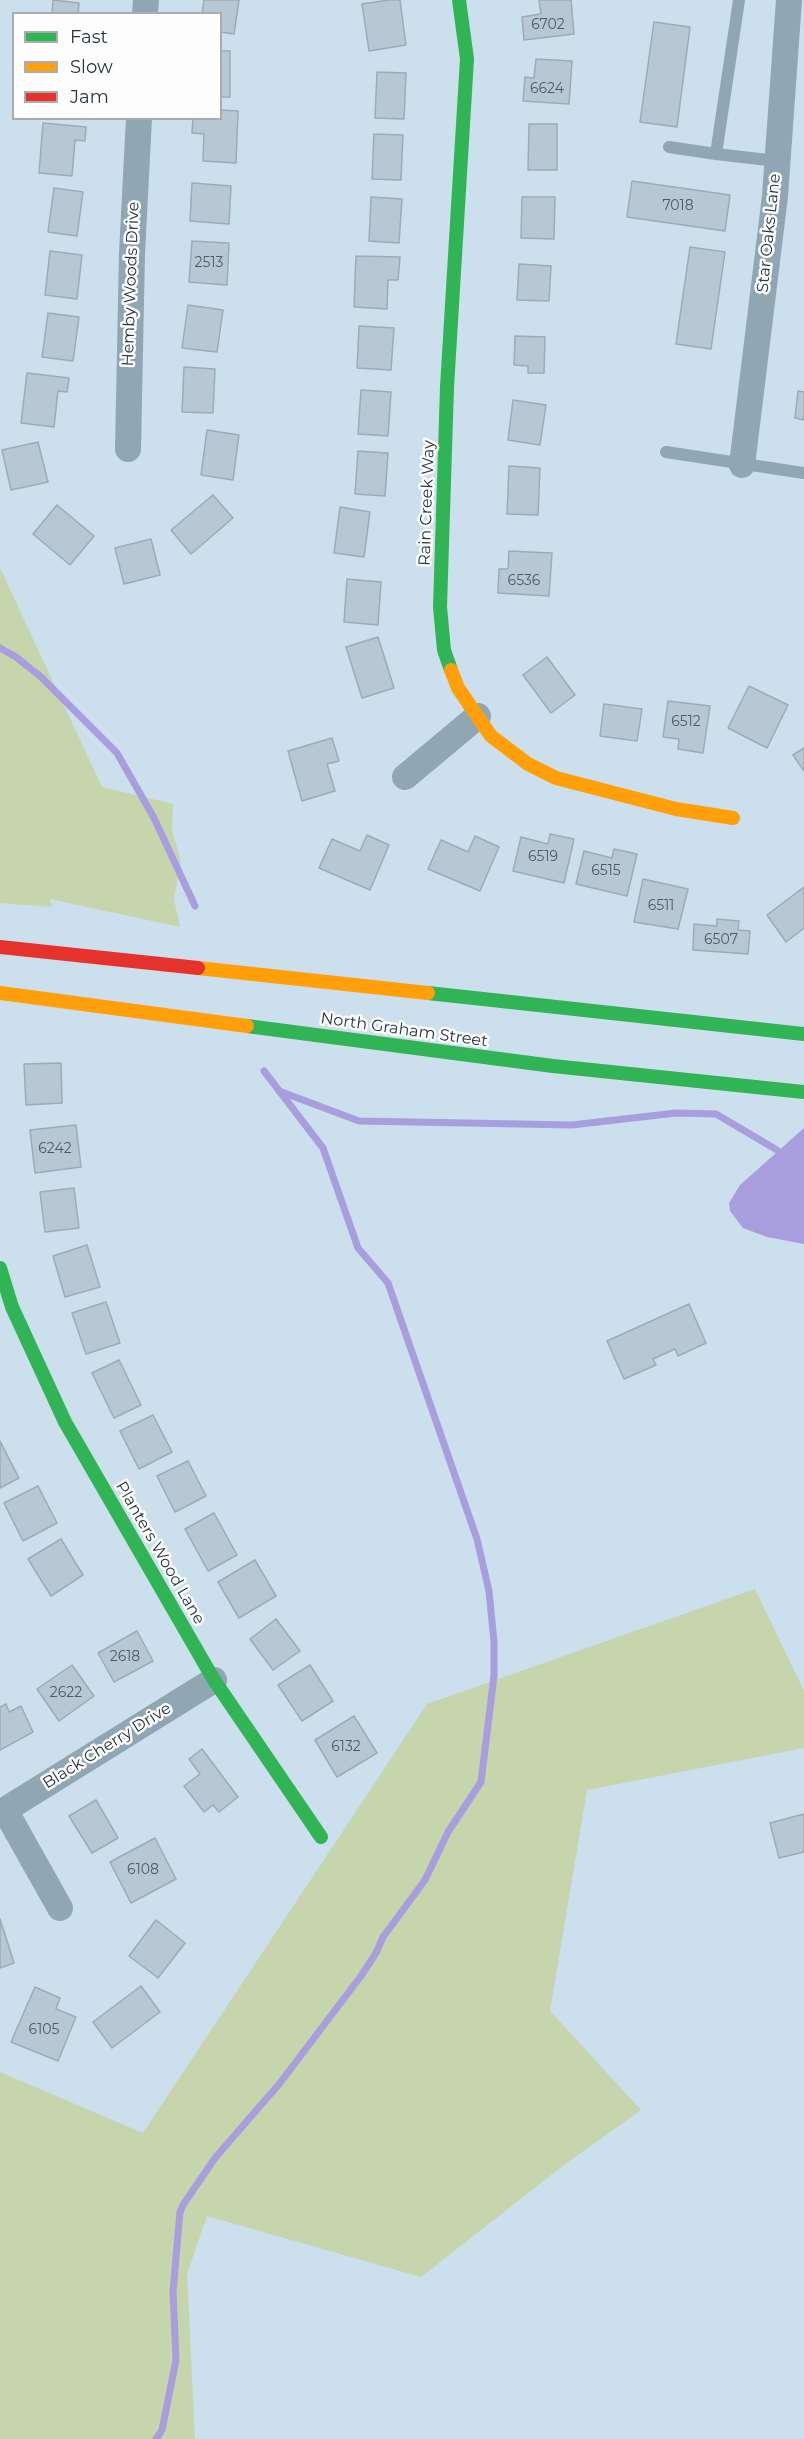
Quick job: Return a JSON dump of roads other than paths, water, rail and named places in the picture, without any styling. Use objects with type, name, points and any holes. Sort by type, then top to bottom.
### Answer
[{"type":"street","name":"Rain Creek Way","points":[[459,0],[467,59],[453,265],[440,607],[444,650],[458,688],[491,736],[506,750],[556,778],[676,809],[733,818]]},
{"type":"street","name":"Star Oaks Lane","points":[[742,465],[777,161],[789,0]]},
{"type":"street","name":"Hemby Woods Drive","points":[[128,449],[132,253],[139,120]]},
{"type":"street","points":[[405,777],[478,716]]},
{"type":"street","points":[[0,947],[804,1034]]},
{"type":"street","name":"North Graham Street","points":[[0,993],[553,1066],[804,1092]]},
{"type":"street","name":"Planters Wood Lane","points":[[0,1268],[16,1316],[65,1422],[214,1680],[321,1837]]},
{"type":"street","name":"Black Cherry Drive","points":[[2,1812],[214,1680]]},
{"type":"street","points":[[2,1812],[60,1908]]},
{"type":"lane","points":[[716,153],[739,0]]},
{"type":"lane","points":[[669,147],[777,161]]},
{"type":"lane","points":[[666,453],[804,472]]},
{"type":"waterway","points":[[0,648],[16,657],[41,677],[117,753],[154,818],[195,906]]},
{"type":"waterway","points":[[156,2439],[162,2430],[176,2360],[173,2292],[180,2212],[183,2205],[215,2158],[280,2083],[361,1976],[383,1937],[425,1880],[448,1832],[481,1782],[494,1676],[494,1642],[489,1591],[477,1539],[388,1283],[358,1248],[323,1148],[264,1071]]},
{"type":"waterway","points":[[279,1091],[359,1121],[572,1125],[676,1113],[716,1114],[777,1150]]}]
